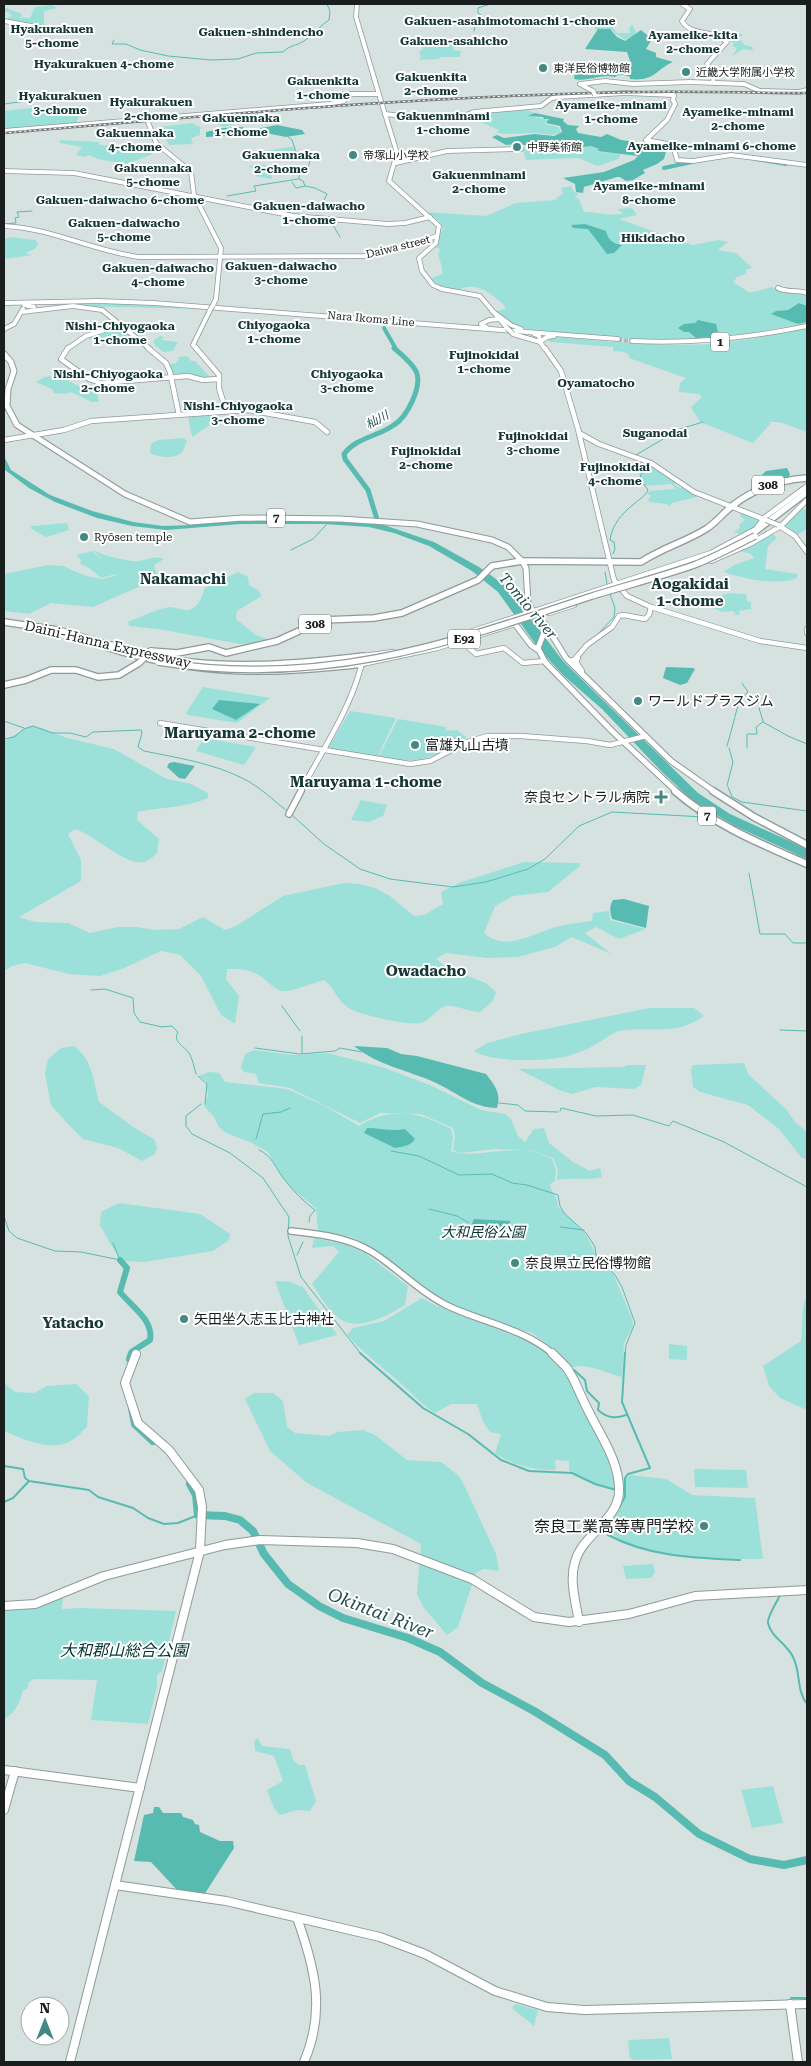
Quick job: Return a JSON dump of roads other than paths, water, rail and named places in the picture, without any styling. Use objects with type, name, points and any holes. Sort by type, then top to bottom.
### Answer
[{"type":"highway","name":"308","points":[[4,685],[17,683],[44,672],[59,669],[80,670],[98,677],[120,675],[139,663],[151,651],[176,653],[209,647],[226,653],[277,641],[323,620],[374,618],[402,613],[478,580],[492,566],[522,561],[610,561],[634,563],[646,560],[659,550],[685,540],[708,528],[732,505],[768,484],[783,480],[807,478]]},
{"type":"highway","name":"Daini-Hanna Expressway","points":[[753,535],[807,492]]},
{"type":"highway","name":"Daini-Hanna Expressway","points":[[4,623],[57,632],[159,661],[214,669],[269,670],[343,664],[410,653],[467,638],[686,567],[722,553],[753,535],[807,496]]},
{"type":"highway","points":[[108,646],[171,659],[214,664],[287,664],[363,656]]},
{"type":"highway","points":[[108,646],[157,664],[213,671],[287,672],[362,664]]},
{"type":"main road","name":"Nara Ikoma Line","points":[[4,304],[24,307],[145,302],[618,339],[155,304],[96,302],[24,307]]},
{"type":"main road","points":[[466,327],[478,324],[496,315]]},
{"type":"main road","points":[[496,315],[481,324],[484,327],[496,329]]},
{"type":"main road","points":[[496,315],[516,328],[550,333]]},
{"type":"main road","name":"1","points":[[632,341],[714,342],[749,338],[807,326]]},
{"type":"main road","points":[[524,333],[539,336],[540,342],[551,336],[587,338]]},
{"type":"main road","name":"7","points":[[4,354],[11,362],[14,371],[5,389],[10,416],[17,425],[125,494],[190,522],[243,518],[377,521],[424,525],[485,538],[508,547],[522,561],[526,568],[528,603],[544,633],[538,650]]},
{"type":"main road","name":"7","points":[[535,617],[544,624],[568,661],[687,774],[754,817],[807,845]]},
{"type":"main road","name":"7","points":[[514,621],[531,645],[538,650],[544,662],[673,790],[698,810],[715,820],[807,864]]},
{"type":"street","points":[[357,4],[356,17],[374,78],[376,92],[396,153],[396,163],[389,177],[391,184],[439,226],[437,238],[418,261],[425,276],[434,286],[480,296],[513,334],[540,342],[561,371],[579,433],[615,583],[634,600],[651,606],[760,641],[807,648]]},
{"type":"street","points":[[682,4],[690,9],[682,21],[684,26],[719,35],[727,42],[707,64],[714,75],[713,82]]},
{"type":"street","points":[[4,21],[59,31]]},
{"type":"street","points":[[594,93],[580,84],[604,82],[634,84],[713,82],[744,84],[760,91],[800,92],[807,90]]},
{"type":"street","points":[[384,114],[429,119],[458,118],[474,112],[541,106],[555,97],[594,93],[674,95],[672,100],[675,104],[666,120],[646,140],[674,146],[676,159],[679,161],[693,161],[728,155],[807,165]]},
{"type":"street","points":[[4,133],[329,104],[344,101],[344,94],[378,94]]},
{"type":"street","points":[[4,133],[186,119]]},
{"type":"street","points":[[148,122],[156,143],[191,172],[195,197],[221,248],[216,299],[193,345],[219,375],[218,389],[223,395],[226,411]]},
{"type":"street","points":[[396,163],[447,151],[521,149]]},
{"type":"street","points":[[4,170],[74,173],[294,216],[377,224],[401,224],[430,217]]},
{"type":"street","name":"Daiwa street","points":[[4,226],[18,226],[48,231],[120,255],[220,257],[364,256],[384,253],[437,238]]},
{"type":"street","points":[[778,288],[783,292],[800,290],[807,293]]},
{"type":"street","points":[[24,307],[30,311],[41,307],[63,306]]},
{"type":"street","points":[[24,307],[63,306],[97,308],[166,363],[172,377],[179,415]]},
{"type":"street","points":[[4,329],[12,326],[24,307]]},
{"type":"street","points":[[120,325],[74,343],[61,359],[89,379],[100,382],[191,376],[203,380],[218,379]]},
{"type":"street","points":[[4,440],[64,430],[92,422],[248,410],[315,422],[327,432]]},
{"type":"street","points":[[579,433],[599,444],[636,457],[662,470],[694,492],[732,505],[779,525],[795,536],[807,552]]},
{"type":"street","points":[[362,664],[411,655],[462,642],[514,621],[531,611],[712,553],[756,529],[765,519],[807,486]]},
{"type":"street","points":[[289,814],[352,693],[363,656],[422,646],[535,617],[707,562],[750,544],[779,525],[807,500]]},
{"type":"street","points":[[568,661],[574,660],[612,627],[620,615],[647,617],[651,606]]},
{"type":"street","points":[[462,642],[476,654],[504,648],[528,666],[544,662]]},
{"type":"street","points":[[580,672],[582,671],[576,662],[589,645]]},
{"type":"street","points":[[160,723],[410,764],[430,761],[471,740],[496,735],[562,739],[610,745],[645,736]]},
{"type":"street","points":[[291,1231],[344,1239],[362,1246],[406,1276],[416,1287],[429,1296],[482,1320],[522,1333],[547,1348],[567,1368],[607,1445],[618,1474],[620,1496],[609,1514],[578,1552],[575,1562],[575,1593],[579,1622]]},
{"type":"street","points":[[70,2062],[200,1551],[202,1515],[199,1490],[169,1450],[136,1420],[126,1383],[136,1354]]},
{"type":"street","points":[[4,1606],[35,1604],[104,1576],[200,1551],[256,1540],[357,1543],[393,1549],[472,1579],[534,1617],[569,1622],[629,1614],[695,1596],[807,1590]]},
{"type":"street","points":[[4,1770],[140,1788]]},
{"type":"street","points":[[4,1810],[15,1771]]},
{"type":"street","points":[[115,1885],[220,1900],[391,1941],[425,1954],[495,1991],[546,2007],[584,2010],[807,2004]]},
{"type":"street","points":[[298,1918],[309,1949],[316,1997],[312,2043],[304,2062]]},
{"type":"street","points":[[790,2004],[798,2062]]},
{"type":"waterway","points":[[114,40],[112,44],[126,44],[140,50],[168,56],[211,60],[238,59],[256,53],[283,52],[308,39],[329,20],[330,11],[327,4]]},
{"type":"waterway","points":[[474,31],[475,24],[467,22],[481,15],[478,13],[478,8],[490,4]]},
{"type":"waterway","points":[[4,104],[57,97]]},
{"type":"waterway","points":[[288,137],[292,140],[296,152],[303,153],[310,158],[309,165],[299,176],[299,179],[303,181],[305,186]]},
{"type":"waterway","points":[[756,159],[786,164]]},
{"type":"waterway","points":[[664,168],[692,162]]},
{"type":"waterway","points":[[227,196],[256,191],[254,186],[298,179]]},
{"type":"waterway","points":[[292,182],[296,188],[305,186]]},
{"type":"waterway","points":[[305,186],[315,188],[327,194],[321,206]]},
{"type":"waterway","points":[[4,224],[16,223],[15,218],[19,217],[17,212],[32,211]]},
{"type":"waterway","points":[[333,225],[340,237]]},
{"type":"waterway","name":"杣川","points":[[384,328],[396,349]]},
{"type":"waterway","name":"杣川","points":[[379,526],[368,490],[345,459],[344,454],[355,444],[394,425],[409,408],[416,393],[418,377],[409,362],[394,348]]},
{"type":"waterway","points":[[637,457],[636,455],[680,429],[703,422]]},
{"type":"waterway","points":[[613,554],[615,549],[614,542],[610,540],[615,524],[625,511],[644,496],[648,490],[640,479],[643,466],[638,461]]},
{"type":"waterway","points":[[291,550],[313,539],[326,525]]},
{"type":"waterway","points":[[605,572],[607,584]]},
{"type":"waterway","points":[[598,634],[614,617],[615,608],[610,594]]},
{"type":"waterway","points":[[735,716],[740,699],[748,692],[742,683]]},
{"type":"waterway","points":[[751,695],[762,707],[759,708],[763,721]]},
{"type":"waterway","points":[[727,746],[735,717]]},
{"type":"waterway","points":[[4,721],[24,728]]},
{"type":"waterway","points":[[747,748],[747,734],[757,734],[756,727],[763,722],[807,744]]},
{"type":"waterway","points":[[4,739],[14,737],[24,729],[33,726],[52,733],[70,733],[86,737],[93,732],[141,730],[142,733],[138,747],[144,751],[195,762],[232,773],[256,786],[287,811]]},
{"type":"waterway","points":[[727,786],[733,762],[729,748]]},
{"type":"waterway","points":[[728,787],[732,797],[742,802],[807,811]]},
{"type":"waterway","points":[[292,815],[324,844],[360,869],[390,879],[453,887],[486,882],[528,869],[545,859],[579,826],[612,812],[704,817]]},
{"type":"waterway","points":[[749,873],[760,934],[785,934],[793,943],[807,943]]},
{"type":"waterway","points":[[91,990],[105,989],[133,998],[134,1013],[140,1022],[162,1027],[172,1026],[178,1032],[178,1042],[191,1057],[196,1074]]},
{"type":"waterway","points":[[282,1006],[300,1031]]},
{"type":"waterway","points":[[780,1030],[807,1031]]},
{"type":"waterway","points":[[302,1036],[302,1053]]},
{"type":"waterway","points":[[255,1048],[300,1054],[335,1051],[340,1048],[362,1052]]},
{"type":"waterway","points":[[198,1076],[207,1084],[205,1104]]},
{"type":"waterway","points":[[499,1103],[518,1105],[525,1111],[558,1112]]},
{"type":"waterway","points":[[201,1104],[186,1116],[186,1126],[192,1134],[230,1153],[263,1178],[289,1217],[288,1236],[301,1277],[361,1354]]},
{"type":"waterway","points":[[256,1139],[263,1114],[281,1112],[290,1108]]},
{"type":"waterway","points":[[560,1111],[561,1108],[596,1116],[633,1115],[669,1126],[673,1121],[724,1142],[807,1187]]},
{"type":"waterway","points":[[259,1150],[267,1155],[291,1188],[315,1210],[310,1216],[309,1222]]},
{"type":"waterway","points":[[391,1151],[419,1156],[459,1175],[492,1174],[512,1183],[527,1185],[558,1195],[560,1206],[564,1213],[582,1230]]},
{"type":"waterway","points":[[429,1209],[457,1216],[469,1223]]},
{"type":"waterway","points":[[4,1216],[9,1231],[17,1238],[55,1251],[81,1252],[120,1260]]},
{"type":"waterway","points":[[560,1227],[582,1230]]},
{"type":"waterway","points":[[582,1230],[595,1247],[596,1255],[615,1275],[622,1287],[635,1323],[626,1345],[625,1354]]},
{"type":"waterway","points":[[297,1255],[303,1242]]},
{"type":"waterway","points":[[113,1243],[119,1258]]},
{"type":"waterway","name":"Okintai River","points":[[120,1260],[127,1268],[120,1292],[141,1314],[149,1326],[150,1333],[150,1340],[133,1351],[132,1354]]},
{"type":"waterway","name":"Okintai River","points":[[130,1359],[132,1353]]},
{"type":"waterway","points":[[625,1353],[622,1402],[650,1468],[628,1474],[625,1478],[625,1497],[607,1528],[608,1535],[640,1548],[656,1552],[689,1557],[740,1560]]},
{"type":"waterway","points":[[361,1354],[423,1408],[468,1434],[501,1460],[529,1471],[572,1473],[595,1484],[616,1490]]},
{"type":"waterway","points":[[574,1370],[585,1380],[587,1391],[599,1403],[598,1410],[611,1417],[626,1415]]},
{"type":"waterway","name":"Okintai River","points":[[132,1408],[135,1424],[153,1441]]},
{"type":"waterway","points":[[4,1466],[23,1469],[25,1478],[29,1481]]},
{"type":"waterway","points":[[4,1502],[13,1498],[29,1481]]},
{"type":"waterway","points":[[29,1481],[89,1490],[98,1497],[133,1508],[148,1518],[164,1524],[178,1523],[198,1515]]},
{"type":"waterway","name":"Okintai River","points":[[190,1484],[196,1495],[198,1515],[225,1516],[240,1520],[253,1531],[264,1554],[288,1584],[319,1606],[343,1618],[408,1638],[440,1652],[482,1683],[534,1711],[605,1755],[629,1781],[655,1797],[699,1834],[750,1859],[784,1865],[807,1860]]},
{"type":"waterway","points":[[780,1595],[768,1623],[772,1632],[793,1657],[801,1693],[807,1704]]},
{"type":"waterway","points":[[791,1998],[807,1998]]},
{"type":"tunnel","points":[[618,340],[632,341]]},
{"type":"railway","points":[[4,133],[324,107],[485,97],[645,92],[807,93]]},
{"type":"place","name":"東洋民俗博物館","points":[[543,68]]},
{"type":"place","name":"近畿大学附属小学校","points":[[686,72]]},
{"type":"place","name":"中野美術館","points":[[517,147]]},
{"type":"place","name":"帝塚山小学校","points":[[353,155]]},
{"type":"place","name":"Ryōsen temple","points":[[84,537]]},
{"type":"place","name":"ワールドプラスジム","points":[[638,701]]},
{"type":"place","name":"富雄丸山古墳","points":[[415,745]]},
{"type":"place","name":"奈良セントラル病院","points":[[661,797]]},
{"type":"place","name":"奈良県立民俗博物館","points":[[515,1263]]},
{"type":"place","name":"矢田坐久志玉比古神社","points":[[184,1319]]},
{"type":"place","name":"奈良工業高等専門学校","points":[[704,1526]]},
{"type":"district","name":"Gakuen-asahimotomachi 1-chome","points":[[510,21]]},
{"type":"district","name":"Gakuen-shindencho","points":[[261,32]]},
{"type":"district","name":"Hyakurakuen 5-chome","points":[[52,36]]},
{"type":"district","name":"Gakuen-asahicho","points":[[454,41]]},
{"type":"district","name":"Ayameike-kita 2-chome","points":[[693,42]]},
{"type":"district","name":"Hyakurakuen 4-chome","points":[[104,64]]},
{"type":"district","name":"Gakuenkita 2-chome","points":[[431,84]]},
{"type":"district","name":"Gakuenkita 1-chome","points":[[323,88]]},
{"type":"district","name":"Hyakurakuen 3-chome","points":[[60,103]]},
{"type":"district","name":"Hyakurakuen 2-chome","points":[[151,109]]},
{"type":"district","name":"Ayameike-minami 1-chome","points":[[611,112]]},
{"type":"district","name":"Ayameike-minami 2-chome","points":[[738,119]]},
{"type":"district","name":"Gakuenminami 1-chome","points":[[443,123]]},
{"type":"district","name":"Gakuennaka 1-chome","points":[[241,125]]},
{"type":"district","name":"Gakuennaka 4-chome","points":[[135,140]]},
{"type":"district","name":"Ayameike-minami 6-chome","points":[[712,146]]},
{"type":"district","name":"Gakuennaka 2-chome","points":[[281,162]]},
{"type":"district","name":"Gakuennaka 5-chome","points":[[153,175]]},
{"type":"district","name":"Gakuenminami 2-chome","points":[[479,182]]},
{"type":"district","name":"Ayameike-minami 8-chome","points":[[649,193]]},
{"type":"district","name":"Gakuen-daiwacho 6-chome","points":[[120,200]]},
{"type":"district","name":"Gakuen-daiwacho 1-chome","points":[[309,213]]},
{"type":"district","name":"Gakuen-daiwacho 5-chome","points":[[124,230]]},
{"type":"district","name":"Hikidacho","points":[[653,238]]},
{"type":"district","name":"Gakuen-daiwacho 3-chome","points":[[281,273]]},
{"type":"district","name":"Gakuen-daiwacho 4-chome","points":[[158,275]]},
{"type":"district","name":"Chiyogaoka 1-chome","points":[[274,332]]},
{"type":"district","name":"Nishi-Chiyogaoka 1-chome","points":[[120,333]]},
{"type":"district","name":"Fujinokidai 1-chome","points":[[484,362]]},
{"type":"district","name":"Nishi-Chiyogaoka 2-chome","points":[[108,381]]},
{"type":"district","name":"Chiyogaoka 3-chome","points":[[347,381]]},
{"type":"district","name":"Oyamatocho","points":[[596,383]]},
{"type":"district","name":"Nishi-Chiyogaoka 3-chome","points":[[238,413]]},
{"type":"district","name":"Suganodai","points":[[655,433]]},
{"type":"district","name":"Fujinokidai 3-chome","points":[[533,443]]},
{"type":"district","name":"Fujinokidai 2-chome","points":[[426,458]]},
{"type":"district","name":"Fujinokidai 4-chome","points":[[615,474]]},
{"type":"district","name":"Nakamachi","points":[[183,579]]},
{"type":"district","name":"Aogakidai 1-chome","points":[[690,592]]},
{"type":"district","name":"Maruyama 2-chome","points":[[240,733]]},
{"type":"district","name":"Maruyama 1-chome","points":[[366,782]]},
{"type":"district","name":"Owadacho","points":[[426,971]]},
{"type":"district","name":"Yatacho","points":[[73,1323]]},
{"type":"water label","name":"Tomio river","points":[[528,606]]},
{"type":"park label","name":"大和民俗公園","points":[[483,1232]]},
{"type":"park label","name":"大和郡山総合公園","points":[[124,1650]]}]
